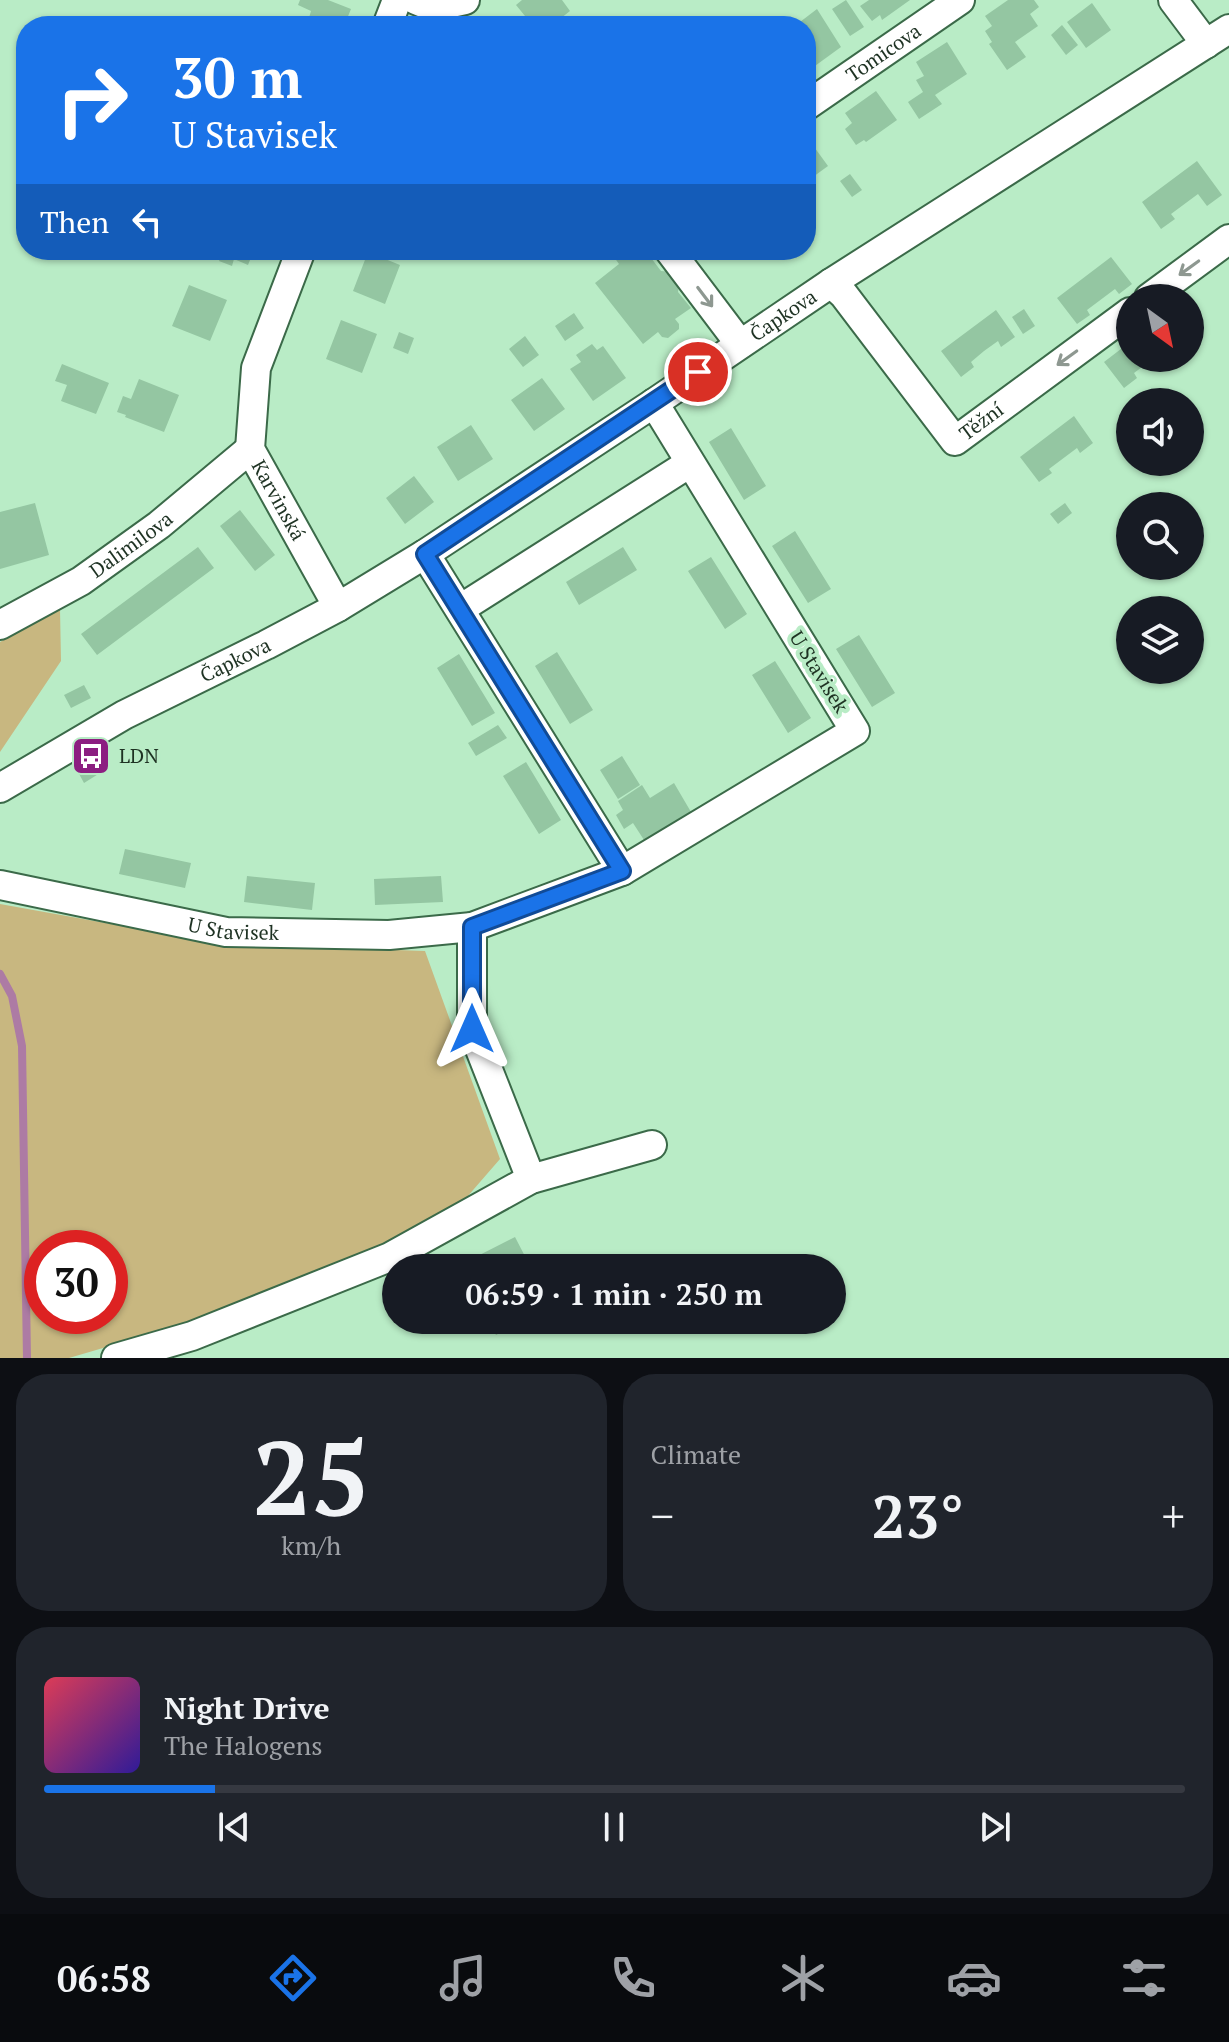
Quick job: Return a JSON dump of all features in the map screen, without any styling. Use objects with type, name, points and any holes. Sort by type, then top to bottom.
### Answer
[{"type":"street","points":[[416,0],[433,7],[465,0]]},
{"type":"street","name":"Tomicova","points":[[816,99],[960,0]]},
{"type":"street","points":[[1173,0],[1218,36]]},
{"type":"street","name":"Čapkova","points":[[0,788],[124,715],[338,607],[425,554],[831,283],[1218,36]]},
{"type":"street","points":[[1168,284],[1229,239]]},
{"type":"street","name":"Karvinská","points":[[297,260],[256,368],[250,449],[338,607]]},
{"type":"street","points":[[677,260],[740,344]]},
{"type":"street","name":"Těžní","points":[[831,283],[844,295],[955,441],[1116,322]]},
{"type":"street","name":"U Stavisek","points":[[0,885],[226,932],[389,935],[472,927],[622,871],[855,731],[654,403]]},
{"type":"street","name":"Dalimilova","points":[[0,625],[81,581],[159,525],[250,449]]},
{"type":"street","points":[[460,609],[690,463]]},
{"type":"street","points":[[425,554],[622,871]]},
{"type":"street","points":[[472,927],[472,1029],[531,1179]]},
{"type":"street","points":[[116,1358],[192,1336],[390,1257],[531,1179],[652,1145]]},
{"type":"shaded area","points":[[60,609],[61,661],[0,752],[0,642]]},
{"type":"shaded area","points":[[0,904],[222,944],[425,951],[500,1159],[454,1212],[381,1249],[188,1323],[69,1358],[0,1358]]},
{"type":"building","points":[[300,0],[328,0],[351,9],[348,16],[310,16],[311,11],[298,5]]},
{"type":"building","points":[[522,0],[562,0],[570,11],[564,16],[525,16],[516,5]]},
{"type":"building","points":[[846,0],[864,27],[850,36],[832,9]]},
{"type":"building","points":[[869,0],[910,0],[882,20],[880,15],[872,21],[860,6]]},
{"type":"building","points":[[1008,0],[1034,0],[1039,7],[1030,14],[1038,26],[1015,42],[1026,57],[1007,70],[989,44],[992,42],[985,31],[992,26],[985,16]]},
{"type":"building","points":[[1092,3],[1111,30],[1086,48],[1067,22]]},
{"type":"building","points":[[817,9],[841,47],[816,65],[816,16],[808,16]]},
{"type":"building","points":[[1062,25],[1078,45],[1066,55],[1051,35]]},
{"type":"building","points":[[947,42],[967,74],[935,95],[942,104],[919,119],[908,102],[923,92],[916,80],[924,76],[916,62]]},
{"type":"building","points":[[876,91],[897,120],[866,142],[864,140],[856,145],[845,129],[852,123],[845,113]]},
{"type":"building","points":[[816,150],[828,166],[816,175]]},
{"type":"building","points":[[1197,161],[1222,195],[1207,206],[1198,194],[1171,214],[1175,219],[1161,229],[1142,202]]},
{"type":"building","points":[[850,174],[862,190],[852,197],[840,181]]},
{"type":"building","points":[[1111,257],[1132,284],[1116,284],[1116,290],[1087,310],[1090,315],[1077,324],[1057,298]]},
{"type":"building","points":[[219,260],[234,260],[232,266]]},
{"type":"building","points":[[365,260],[388,260],[400,265],[385,304],[353,291]]},
{"type":"building","points":[[616,260],[653,260],[661,271],[673,272],[680,281],[678,292],[691,308],[675,319],[679,329],[668,338],[658,332],[643,344],[595,283],[619,264]]},
{"type":"building","points":[[189,285],[227,300],[210,341],[172,326]]},
{"type":"building","points":[[1024,309],[1035,326],[1023,334],[1012,317]]},
{"type":"building","points":[[996,310],[1015,337],[1001,347],[998,341],[984,351],[971,362],[974,367],[961,377],[941,351]]},
{"type":"building","points":[[574,313],[584,328],[565,341],[555,326]]},
{"type":"building","points":[[341,320],[377,334],[362,373],[326,359]]},
{"type":"building","points":[[399,332],[414,338],[408,354],[393,348]]},
{"type":"building","points":[[525,336],[539,355],[523,367],[509,349]]},
{"type":"building","points":[[592,344],[597,350],[603,346],[626,378],[593,401],[570,369],[581,362],[576,355]]},
{"type":"building","points":[[1116,353],[1116,372],[1135,372],[1137,378],[1124,388],[1104,362]]},
{"type":"building","points":[[62,364],[109,383],[96,414],[61,401],[67,385],[55,381]]},
{"type":"building","points":[[542,378],[565,409],[534,431],[511,400]]},
{"type":"building","points":[[139,379],[179,395],[164,432],[117,412],[123,396],[131,399]]},
{"type":"building","points":[[1074,416],[1093,443],[1080,453],[1077,448],[1049,469],[1052,473],[1039,482],[1020,457]]},
{"type":"building","points":[[471,425],[493,459],[458,481],[437,447]]},
{"type":"building","points":[[731,428],[766,486],[744,500],[709,442]]},
{"type":"building","points":[[414,476],[434,502],[405,524],[386,498]]},
{"type":"building","points":[[35,503],[49,555],[0,569],[0,512]]},
{"type":"building","points":[[1065,503],[1072,513],[1058,524],[1050,514]]},
{"type":"building","points":[[240,510],[275,555],[255,571],[220,526]]},
{"type":"building","points":[[795,531],[831,589],[808,603],[772,546]]},
{"type":"building","points":[[198,547],[214,568],[97,655],[81,634]]},
{"type":"building","points":[[623,547],[637,570],[579,605],[566,582]]},
{"type":"building","points":[[711,557],[747,614],[725,629],[688,571]]},
{"type":"building","points":[[859,635],[895,693],[872,707],[836,649]]},
{"type":"building","points":[[557,652],[593,710],[570,724],[535,666]]},
{"type":"building","points":[[459,654],[495,713],[472,726],[437,668]]},
{"type":"building","points":[[775,661],[811,718],[788,733],[752,675]]},
{"type":"building","points":[[84,685],[91,698],[71,708],[64,695]]},
{"type":"building","points":[[498,725],[507,738],[476,756],[468,743]]},
{"type":"building","points":[[622,756],[640,785],[618,799],[600,770]]},
{"type":"building","points":[[526,762],[561,820],[539,834],[503,776]]},
{"type":"building","points":[[94,763],[100,773],[84,783],[78,772]]},
{"type":"building","points":[[674,783],[691,812],[644,840],[633,823],[624,829],[616,815],[623,810],[618,801],[642,785],[650,798]]},
{"type":"building","points":[[125,849],[191,863],[185,888],[119,874]]},
{"type":"building","points":[[247,876],[315,883],[312,910],[244,902]]},
{"type":"building","points":[[441,876],[443,902],[375,905],[374,879]]},
{"type":"building","points":[[515,1237],[524,1254],[482,1254]]},
{"type":"waterway","points":[[0,974],[12,996],[22,1046],[27,1358]]},
{"type":"place","name":"LDN","points":[[91,756]]},
{"type":"route","points":[[472,1029],[472,927],[622,871],[425,554],[698,372]]}]
